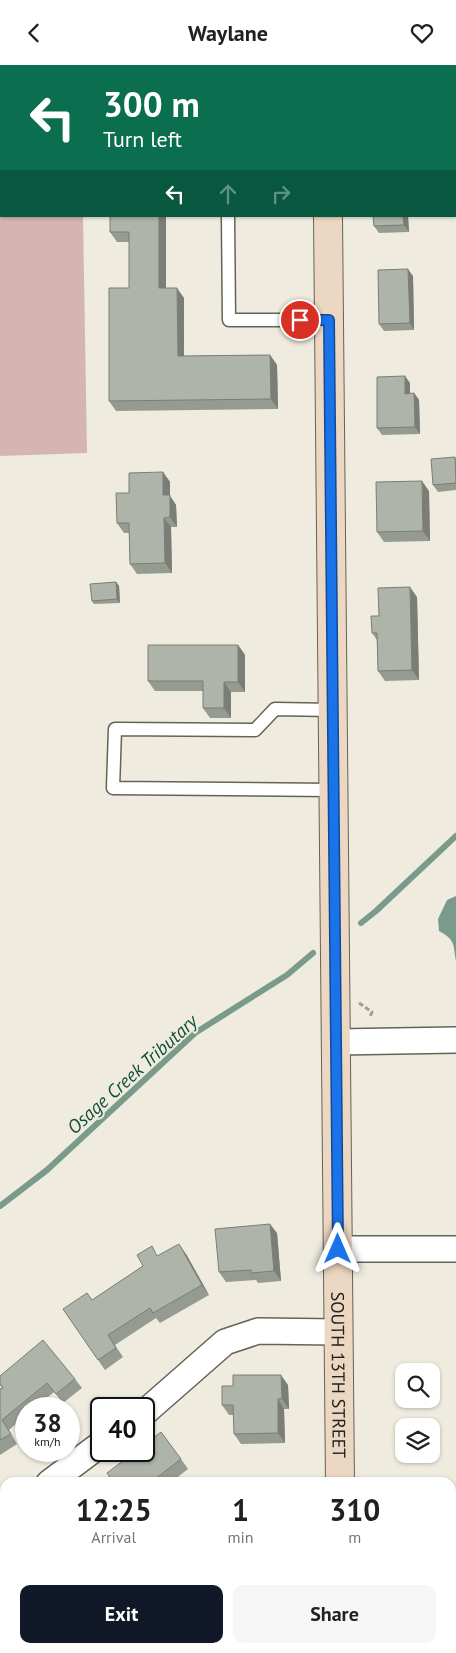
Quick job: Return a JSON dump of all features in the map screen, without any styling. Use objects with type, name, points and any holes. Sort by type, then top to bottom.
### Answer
[{"type":"street","name":"SOUTH 13TH STREET","points":[[328,217],[340,1477]]},
{"type":"street","points":[[337,1042],[456,1040]]},
{"type":"street","points":[[338,1249],[456,1249]]},
{"type":"street","points":[[155,1403],[225,1343],[258,1331],[338,1332]]},
{"type":"street","points":[[57,1477],[90,1452]]},
{"type":"lane","points":[[228,217],[229,320],[329,320]]},
{"type":"lane","points":[[332,710],[275,709],[255,730],[115,729],[113,788],[333,790]]},
{"type":"shaded area","points":[[0,217],[83,217],[87,453],[0,456]]},
{"type":"shaded area","points":[[456,896],[456,961],[453,943],[439,931],[438,919],[447,900]]},
{"type":"building","points":[[110,217],[159,217],[159,288],[177,288],[178,356],[270,355],[271,399],[109,401],[109,288],[129,288],[129,232],[110,232]]},
{"type":"building","points":[[373,217],[403,217],[404,225],[374,226]]},
{"type":"building","points":[[408,269],[410,323],[379,324],[378,270]]},
{"type":"building","points":[[405,376],[405,394],[414,393],[415,427],[377,428],[377,377]]},
{"type":"building","points":[[455,457],[456,483],[433,485],[431,459]]},
{"type":"building","points":[[163,472],[163,495],[170,495],[170,517],[164,518],[165,563],[130,564],[129,523],[117,523],[116,493],[129,493],[129,473]]},
{"type":"building","points":[[422,481],[423,531],[377,532],[376,482]]},
{"type":"building","points":[[116,582],[117,599],[92,601],[90,584]]},
{"type":"building","points":[[410,587],[412,670],[378,671],[377,633],[372,633],[371,616],[379,616],[378,588]]},
{"type":"building","points":[[148,645],[238,645],[238,682],[224,682],[224,708],[203,708],[203,681],[148,681]]},
{"type":"building","points":[[270,1224],[274,1271],[251,1273],[251,1270],[219,1272],[215,1229]]},
{"type":"building","points":[[179,1244],[202,1285],[153,1313],[150,1308],[108,1335],[116,1348],[98,1360],[63,1309],[87,1293],[92,1300],[143,1266],[137,1255],[152,1246],[157,1256]]},
{"type":"building","points":[[43,1340],[75,1379],[56,1394],[47,1383],[30,1397],[15,1397],[15,1409],[2,1420],[11,1434],[0,1440],[0,1389],[3,1388],[0,1384],[0,1376]]},
{"type":"building","points":[[233,1375],[281,1375],[282,1399],[278,1399],[278,1433],[234,1434],[233,1405],[222,1405],[222,1386],[233,1386]]},
{"type":"building","points":[[161,1432],[181,1459],[158,1477],[110,1477],[107,1473],[122,1462],[155,1462],[155,1437]]},
{"type":"waterway","name":"Osage Creek Tributary","points":[[361,923],[456,836]]},
{"type":"waterway","name":"Osage Creek Tributary","points":[[0,1206],[47,1170],[195,1033],[287,975],[313,953]]},
{"type":"route","points":[[300,320],[329,320],[338,1249]]}]
